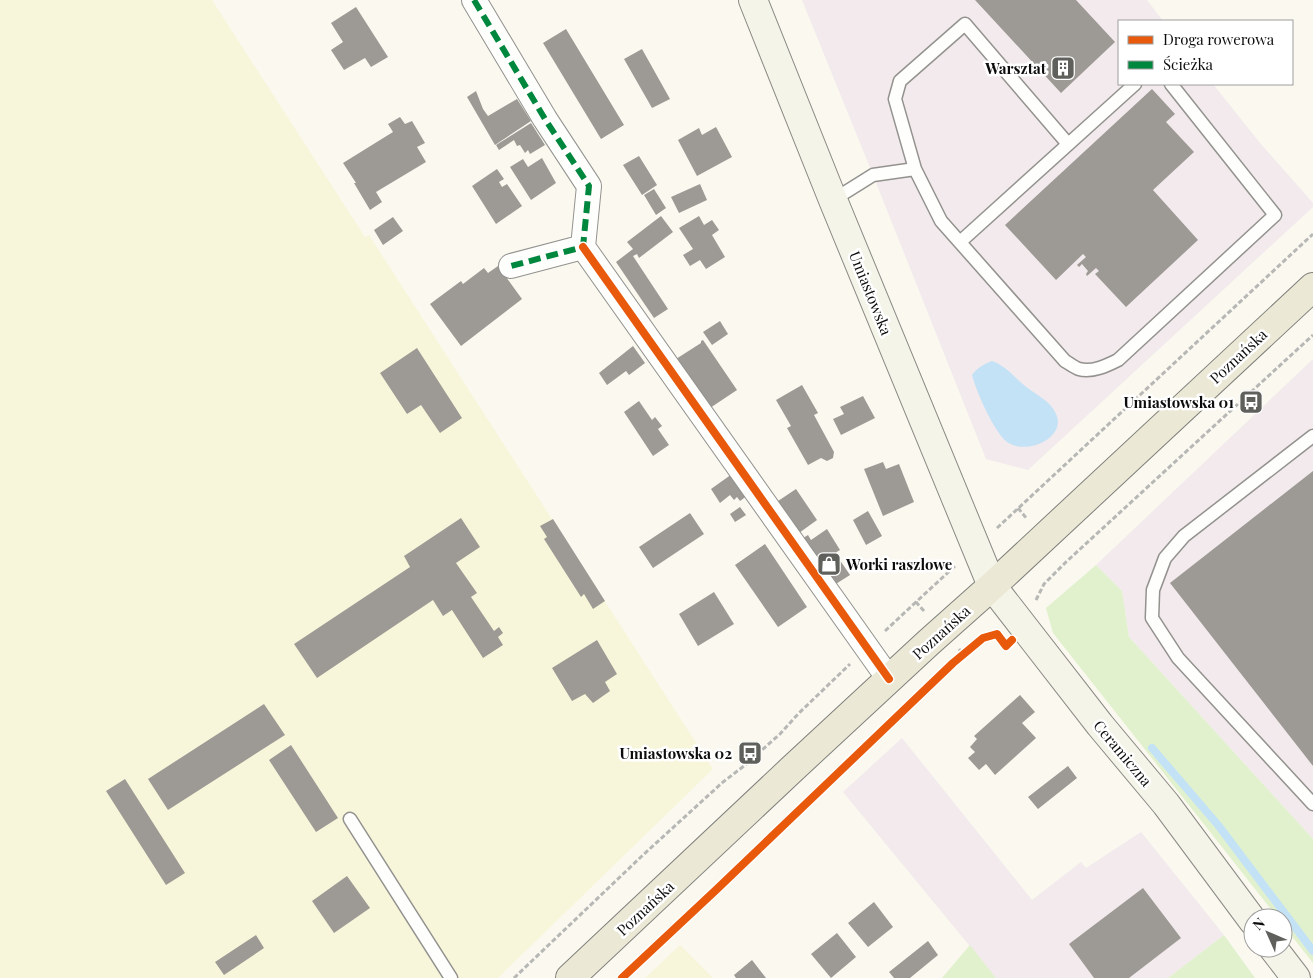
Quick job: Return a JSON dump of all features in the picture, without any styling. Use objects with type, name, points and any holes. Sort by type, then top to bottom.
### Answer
[{"type":"main road","name":"Umiastowska","points":[[753,0],[992,586]]},
{"type":"main road","name":"Poznańska","points":[[570,978],[889,679],[992,586],[1313,287]]},
{"type":"main road","name":"Ceramiczna","points":[[992,586],[1100,725],[1166,804],[1243,908]]},
{"type":"main road","points":[[1281,958],[1296,978]]},
{"type":"street","points":[[474,0],[545,119],[589,186],[582,247],[889,679]]},
{"type":"street","points":[[511,266],[582,247]]},
{"type":"lane","points":[[1068,144],[965,24],[900,81],[895,99],[915,169],[941,221],[1066,361],[1080,370],[1094,370],[1108,366],[1118,360],[1276,215],[1172,85]]},
{"type":"lane","points":[[960,242],[1134,85]]},
{"type":"lane","points":[[833,200],[873,176],[915,169]]},
{"type":"lane","points":[[1313,436],[1184,536],[1165,558],[1153,590],[1152,618],[1178,658],[1313,804]]},
{"type":"lane","points":[[350,819],[451,978]]},
{"type":"path","points":[[1004,521],[1313,234]]},
{"type":"path","points":[[1036,601],[1044,584],[1066,562],[1313,335]]},
{"type":"path","points":[[1018,508],[1028,520]]},
{"type":"path","points":[[514,978],[643,855],[780,734],[798,714],[955,566]]},
{"type":"path","points":[[916,602],[925,612]]},
{"type":"shaded area","points":[[0,0],[212,0],[365,237],[369,235],[713,769],[498,978],[0,978]]},
{"type":"shaded area","points":[[802,0],[1147,0],[1162,20],[1118,20],[1118,85],[1214,85],[1260,143],[1313,203],[1313,207],[1028,470],[986,459]]},
{"type":"shaded area","points":[[1313,359],[1313,839],[1129,637],[1122,591],[1096,565]]},
{"type":"shaded area","points":[[902,738],[1032,900],[1081,862],[1086,868],[1141,832],[1224,935],[1168,978],[996,978],[843,792]]},
{"type":"shaded area","points":[[680,945],[713,978],[645,978]]},
{"type":"green space","points":[[1096,565],[1122,591],[1129,637],[1313,839],[1313,963],[1293,938],[1293,908],[1270,908],[1053,633],[1046,608]]},
{"type":"green space","points":[[1224,935],[1255,978],[1168,978]]},
{"type":"green space","points":[[970,945],[996,978],[942,978]]},
{"type":"water","points":[[992,361],[1006,369],[1054,409],[1058,422],[1056,430],[1051,437],[1043,442],[1025,447],[1015,446],[1002,437],[986,411],[972,375],[981,366]]},
{"type":"building","name":"Warsztat","points":[[975,0],[1076,0],[1115,42],[1061,93]]},
{"type":"building","points":[[356,7],[388,57],[371,67],[365,58],[344,70],[331,50],[343,42],[331,23]]},
{"type":"building","points":[[566,29],[624,125],[601,139],[543,43]]},
{"type":"building","points":[[642,49],[670,99],[652,108],[624,59]]},
{"type":"building","points":[[1152,89],[1175,114],[1166,122],[1194,152],[1153,190],[1198,240],[1126,307],[1095,274],[1099,271],[1096,268],[1087,276],[1088,271],[1082,264],[1079,267],[1077,265],[1086,257],[1083,254],[1056,280],[1005,225]]},
{"type":"building","points":[[476,91],[488,116],[517,99],[531,121],[495,145],[467,97]]},
{"type":"building","points":[[400,117],[405,124],[412,121],[425,143],[417,147],[426,162],[376,192],[382,202],[370,210],[343,163],[393,132],[388,124]]},
{"type":"building","points":[[531,123],[545,145],[530,154],[528,150],[525,153],[520,145],[517,146],[514,140],[499,150],[496,145]]},
{"type":"building","points":[[716,127],[732,157],[697,176],[678,140],[699,128],[702,135]]},
{"type":"building","points":[[639,156],[657,185],[642,195],[623,165]]},
{"type":"building","points":[[542,158],[556,183],[531,200],[510,167],[523,159],[528,167]]},
{"type":"building","points":[[497,169],[504,179],[499,182],[502,187],[507,184],[522,206],[496,224],[472,186]]},
{"type":"building","points":[[700,184],[707,200],[679,213],[671,197]]},
{"type":"building","points":[[654,189],[666,208],[656,215],[644,195]]},
{"type":"building","points":[[661,216],[673,232],[639,258],[637,254],[633,256],[668,309],[654,318],[616,262],[633,249],[627,242]]},
{"type":"building","points":[[699,216],[704,225],[712,220],[719,230],[712,235],[725,257],[706,269],[700,260],[690,266],[683,255],[693,249],[679,228]]},
{"type":"building","points":[[393,217],[403,231],[383,245],[374,230]]},
{"type":"building","points":[[498,266],[522,299],[461,346],[430,304],[461,281],[463,284],[484,268],[488,273]]},
{"type":"building","points":[[720,321],[728,334],[712,345],[703,332]]},
{"type":"building","points":[[703,340],[737,390],[710,408],[676,359]]},
{"type":"building","points":[[633,346],[645,363],[629,375],[626,371],[607,385],[599,373]]},
{"type":"building","points":[[417,348],[462,418],[440,433],[421,405],[407,414],[380,373]]},
{"type":"building","points":[[802,385],[818,413],[814,415],[834,452],[833,458],[827,461],[821,458],[808,465],[787,428],[791,426],[776,400]]},
{"type":"building","points":[[863,396],[875,418],[841,435],[833,419],[844,414],[840,407]]},
{"type":"building","points":[[639,401],[652,420],[655,417],[662,426],[658,429],[669,445],[653,456],[624,412]]},
{"type":"building","points":[[883,462],[886,469],[899,464],[914,502],[883,516],[864,469]]},
{"type":"building","points":[[1313,471],[1313,766],[1170,583]]},
{"type":"building","points":[[732,474],[748,495],[740,501],[737,497],[734,500],[730,495],[720,503],[711,489]]},
{"type":"building","points":[[796,489],[817,520],[799,533],[778,501]]},
{"type":"building","points":[[740,507],[746,515],[735,522],[730,514]]},
{"type":"building","points":[[868,511],[882,536],[866,545],[853,520]]},
{"type":"building","points":[[690,513],[704,534],[653,568],[639,547]]},
{"type":"building","points":[[461,518],[480,547],[456,563],[477,593],[471,597],[494,631],[499,627],[503,633],[498,637],[503,645],[483,658],[452,610],[443,616],[433,600],[317,678],[294,644],[410,567],[404,556]]},
{"type":"building","points":[[553,519],[605,601],[593,609],[584,594],[581,597],[544,539],[547,537],[540,526]]},
{"type":"building","name":"Worki raszlowe","points":[[827,529],[840,550],[835,553],[850,575],[831,587],[800,540],[808,535],[811,540]]},
{"type":"building","points":[[765,544],[807,607],[778,627],[735,565]]},
{"type":"building","points":[[714,592],[734,624],[698,646],[679,614]]},
{"type":"building","points":[[597,640],[617,674],[605,682],[610,691],[593,703],[585,694],[572,701],[552,668]]},
{"type":"building","points":[[1020,695],[1035,712],[1022,723],[1036,738],[995,775],[986,764],[979,770],[968,758],[975,752],[970,747],[977,739],[974,736]]},
{"type":"building","points":[[264,704],[285,735],[168,810],[148,779]]},
{"type":"building","points":[[291,745],[338,818],[316,832],[269,760]]},
{"type":"building","points":[[1068,766],[1077,778],[1038,809],[1028,797]]},
{"type":"building","points":[[125,779],[185,873],[166,885],[106,791]]},
{"type":"building","points":[[347,876],[370,908],[334,933],[312,901]]},
{"type":"building","points":[[1143,888],[1181,938],[1129,978],[1094,978],[1069,944]]},
{"type":"building","points":[[874,902],[893,927],[868,947],[848,923]]},
{"type":"building","points":[[837,933],[856,957],[831,978],[811,954]]},
{"type":"building","points":[[256,935],[264,948],[224,975],[215,962]]},
{"type":"building","points":[[928,941],[938,955],[910,978],[894,978],[889,972]]},
{"type":"building","points":[[752,960],[766,978],[736,978],[734,975]]},
{"type":"waterway","points":[[1152,748],[1218,825],[1313,951]]},
{"type":"marked path","points":[[474,0],[545,119],[589,186],[583,247],[511,266]]},
{"type":"cycle path","points":[[583,247],[889,679]]},
{"type":"cycle path","points":[[622,978],[953,663],[983,638],[997,634],[1006,646],[1012,640]]},
{"type":"place","name":"Warsztat","points":[[1063,68]]},
{"type":"place","name":"Umiastowska 01","points":[[1251,402]]},
{"type":"place","name":"Worki raszlowe","points":[[829,564]]},
{"type":"place","name":"Umiastowska 02","points":[[750,753]]}]
